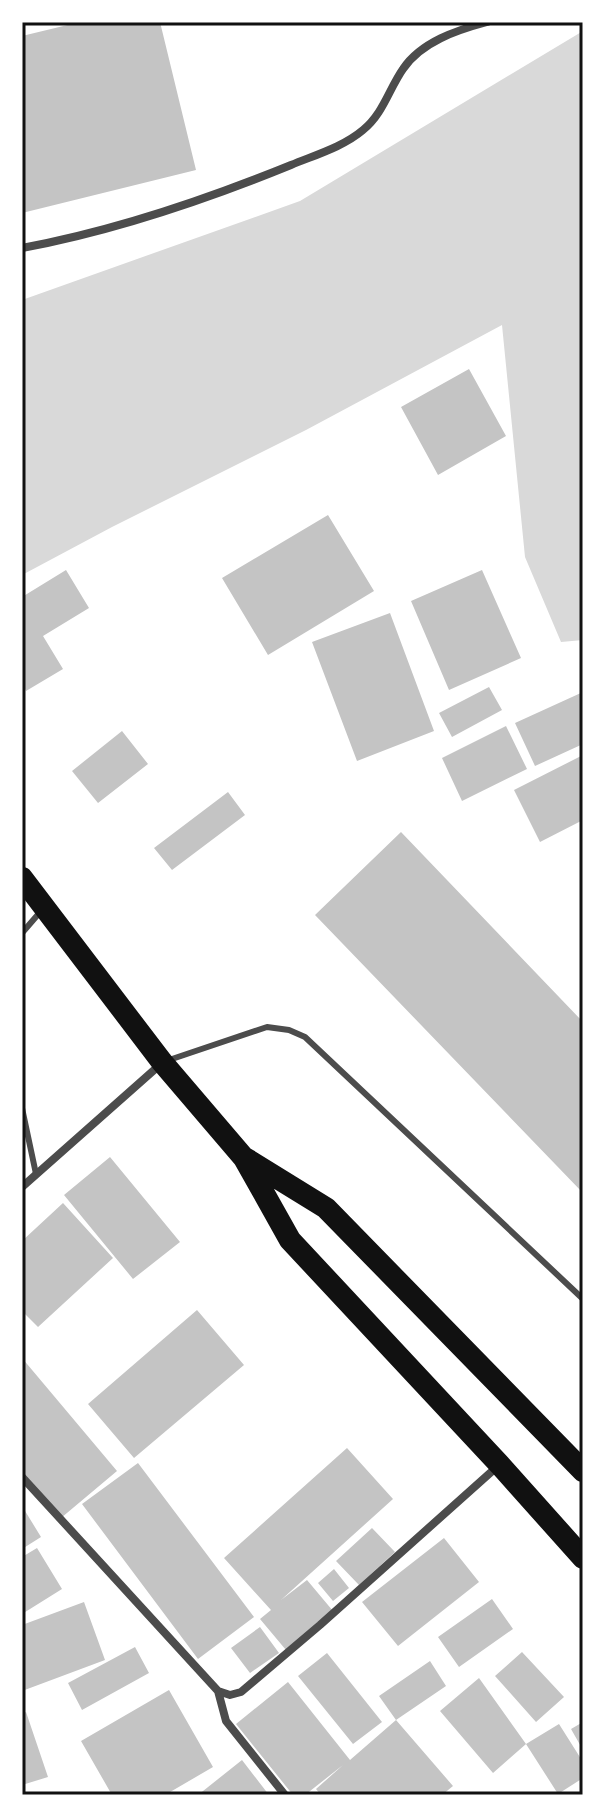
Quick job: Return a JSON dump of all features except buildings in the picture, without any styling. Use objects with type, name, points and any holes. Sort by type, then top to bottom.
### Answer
[{"type":"highway","points":[[22,878],[162,1062],[244,1158],[290,1240],[583,1558]]},
{"type":"highway","points":[[244,1158],[326,1208],[583,1471]]},
{"type":"street","points":[[22,248],[106,228],[211,197],[339,145],[363,130],[381,110],[403,67],[421,50],[464,28],[487,22]]},
{"type":"street","points":[[22,1187],[162,1062]]},
{"type":"street","points":[[218,1691],[230,1695],[241,1692],[500,1465]]},
{"type":"street","points":[[22,1477],[218,1691],[226,1721],[285,1795]]},
{"type":"lane","points":[[22,933],[43,909]]},
{"type":"lane","points":[[162,1062],[267,1027],[289,1030],[305,1037],[583,1299]]},
{"type":"lane","points":[[22,1108],[37,1175]]},
{"type":"shaded area","points":[[583,31],[583,640],[561,642],[525,557],[502,325],[306,430],[22,575],[22,300],[300,201]]}]
